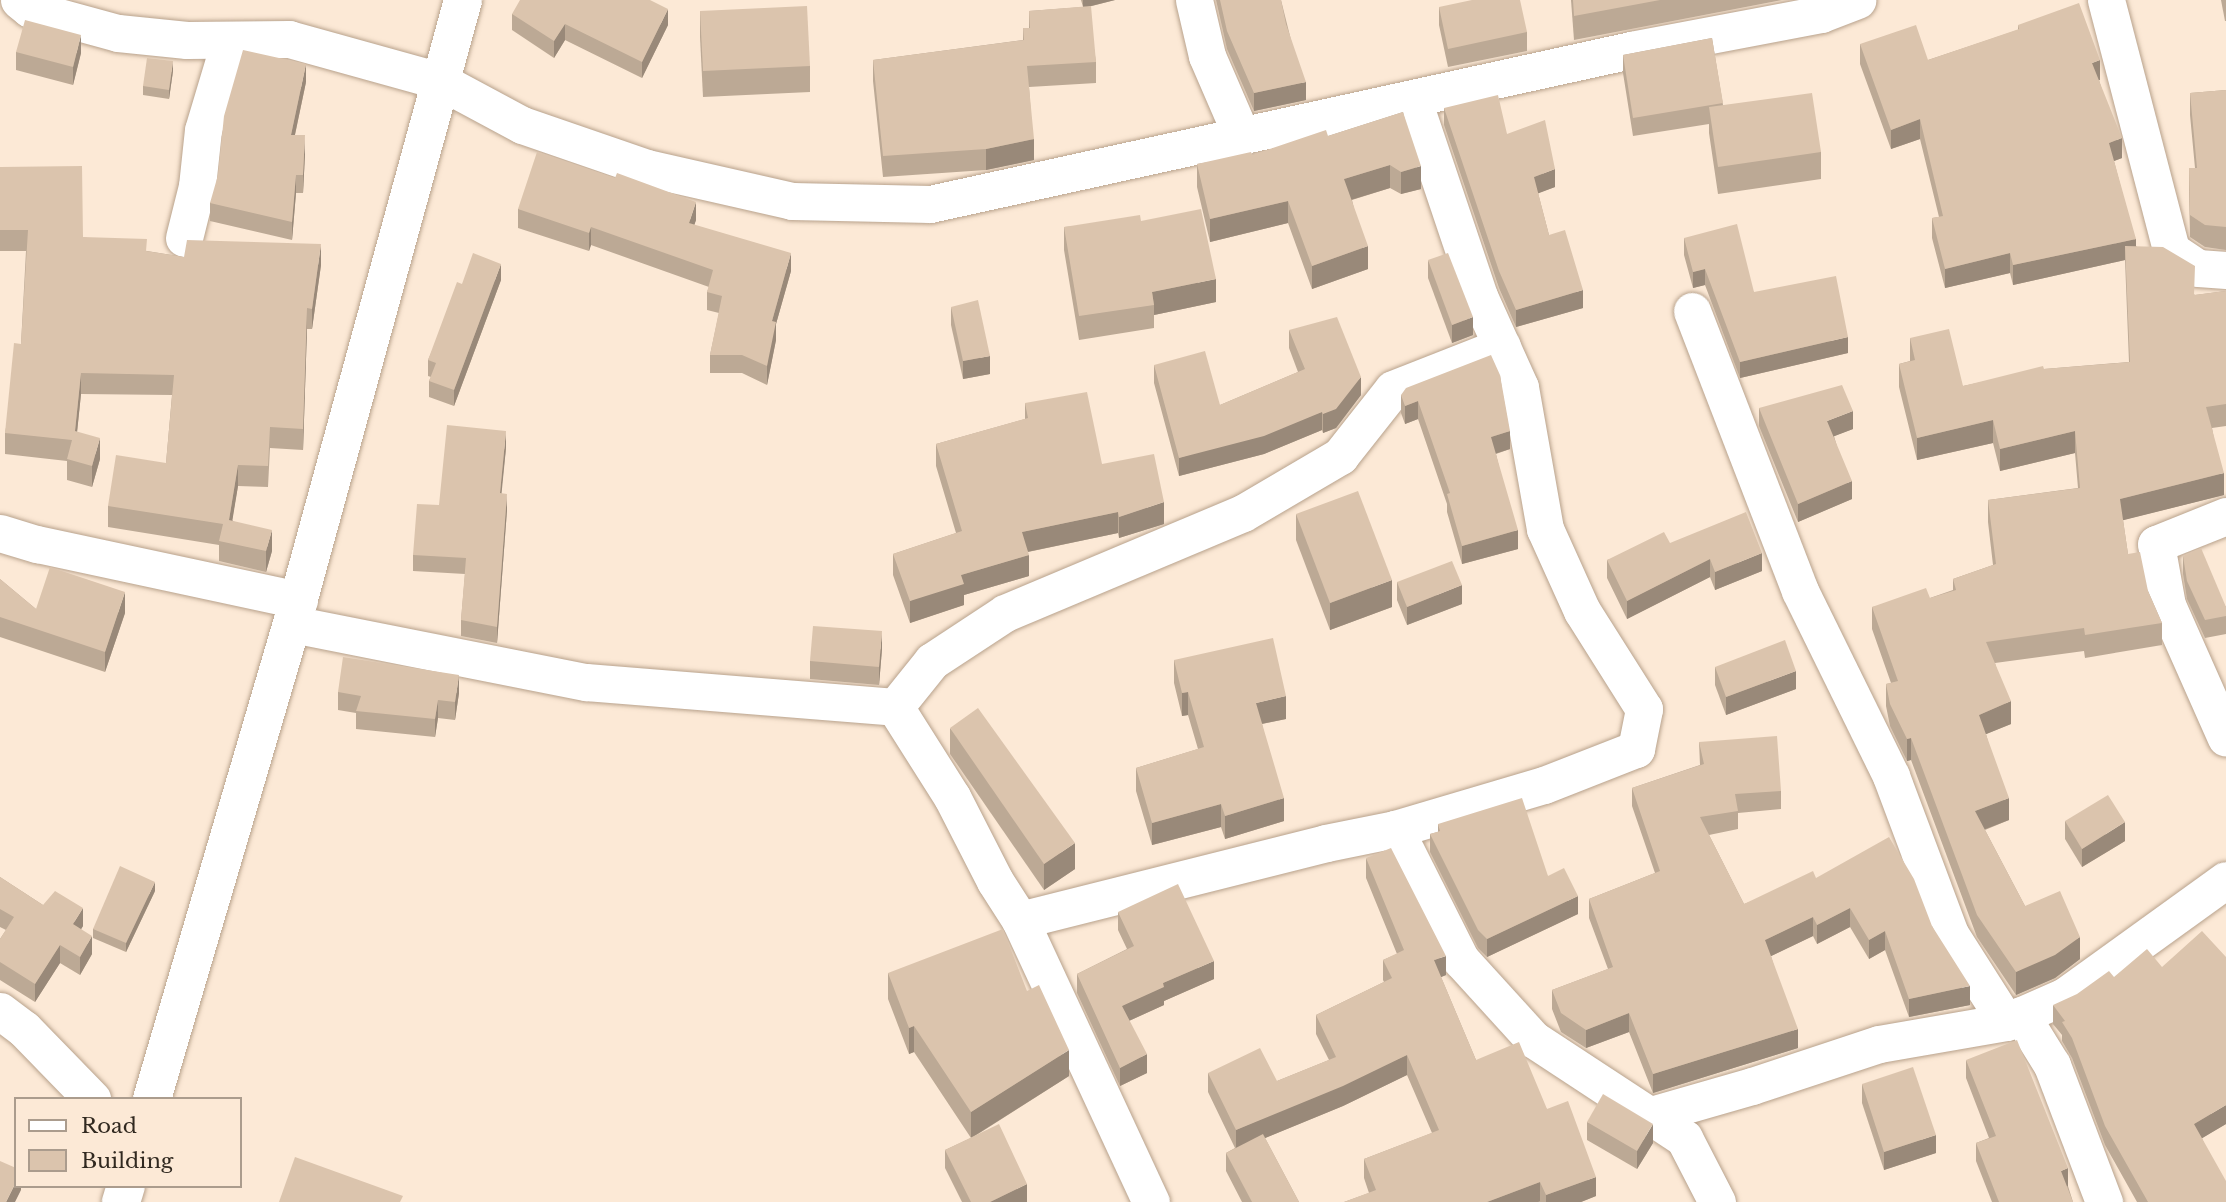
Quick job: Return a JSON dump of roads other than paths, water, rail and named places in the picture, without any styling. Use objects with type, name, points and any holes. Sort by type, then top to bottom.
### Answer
[{"type":"main road","points":[[153,1097],[295,612],[463,0]]},
{"type":"street","points":[[19,0],[30,9],[118,33],[187,40],[289,39],[440,81],[522,125],[647,168],[792,201],[930,204],[1631,50],[1821,14],[1857,0]]},
{"type":"street","points":[[1194,0],[1207,57],[1242,137]]},
{"type":"street","points":[[2106,0],[2171,250],[2198,268],[2226,270]]},
{"type":"street","points":[[184,238],[197,186],[203,130],[230,40]]},
{"type":"street","points":[[1020,920],[1326,843],[1395,829],[1544,785],[1636,749],[1644,709],[1582,611],[1545,529],[1520,387],[1479,296],[1413,100]]},
{"type":"street","points":[[1692,311],[1800,591],[1891,776],[1950,934],[2052,1065],[2104,1202]]},
{"type":"street","points":[[895,707],[932,662],[1005,613],[1243,513],[1340,456],[1393,389],[1502,346]]},
{"type":"street","points":[[2226,516],[2156,544],[2167,605],[2226,738]]},
{"type":"street","points":[[0,533],[295,612],[586,682],[895,707]]},
{"type":"street","points":[[895,707],[952,797],[995,881],[1020,920],[1151,1202]]},
{"type":"street","points":[[1395,829],[1461,960],[1533,1039],[1684,1138],[1717,1202]]},
{"type":"street","points":[[1651,1115],[1752,1086],[1879,1044],[2013,1018],[2065,996],[2226,880]]},
{"type":"street","points":[[0,1011],[24,1029],[90,1097]]}]
